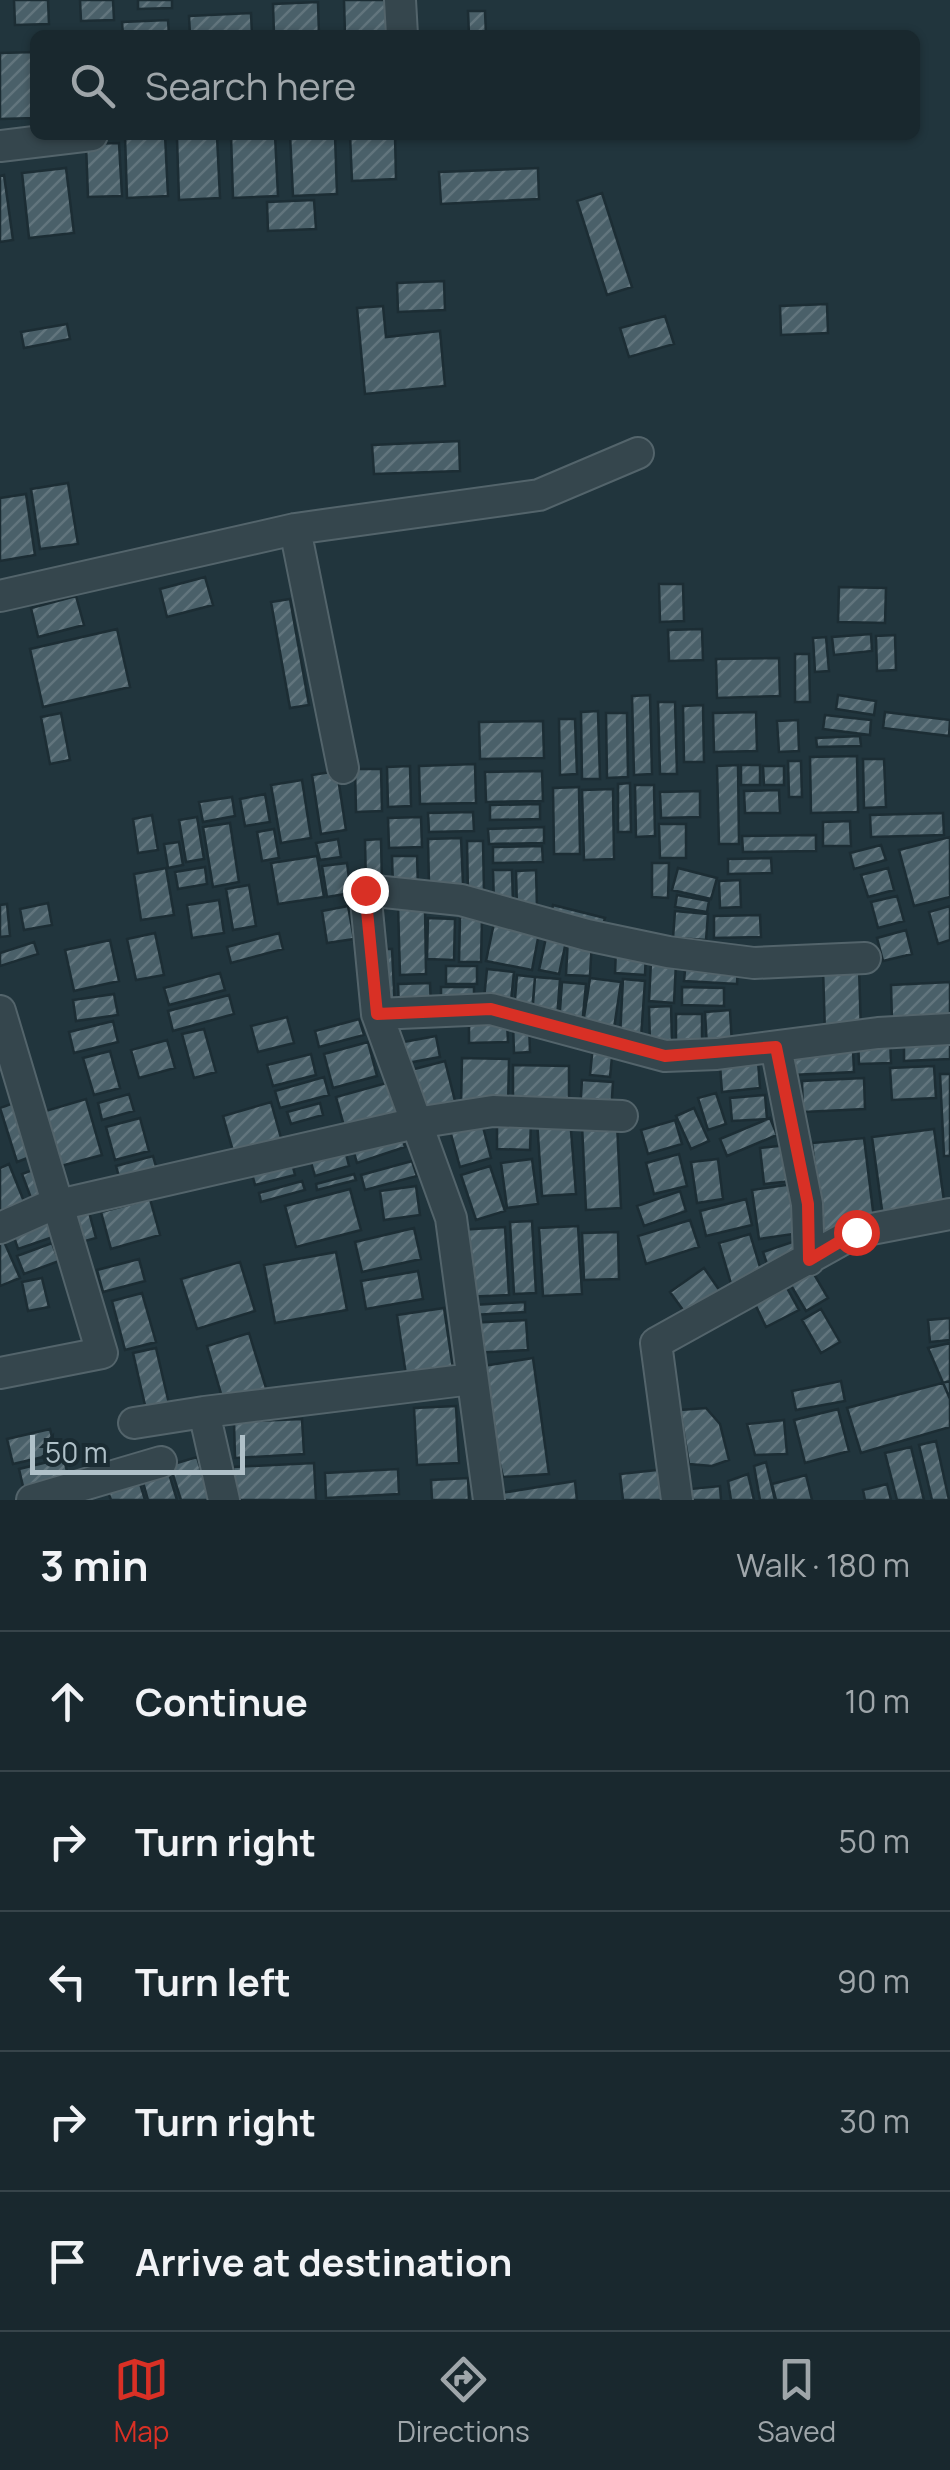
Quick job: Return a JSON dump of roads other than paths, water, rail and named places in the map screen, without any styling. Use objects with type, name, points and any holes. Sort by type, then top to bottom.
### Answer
[{"type":"street","points":[[400,0],[402,30]]},
{"type":"street","points":[[0,146],[50,140]]},
{"type":"street","points":[[0,596],[296,530],[539,496],[638,453]]},
{"type":"street","points":[[296,530],[343,768]]},
{"type":"street","points":[[488,1500],[451,1218],[377,1014],[365,890],[460,900],[587,936],[668,952],[754,963],[865,958]]},
{"type":"street","points":[[377,1014],[491,1009],[665,1056],[776,1047],[878,1032],[950,1030]]},
{"type":"street","points":[[0,1011],[12,1092],[56,1205],[102,1354],[0,1374]]},
{"type":"street","points":[[776,1047],[808,1204],[809,1260]]},
{"type":"street","points":[[0,1228],[56,1205],[416,1124],[494,1111],[622,1116]]},
{"type":"street","points":[[677,1500],[656,1344],[856,1232],[950,1214]]},
{"type":"street","points":[[134,1423],[472,1379]]},
{"type":"street","points":[[204,1412],[224,1500]]},
{"type":"street","points":[[32,1500],[161,1462]]}]
